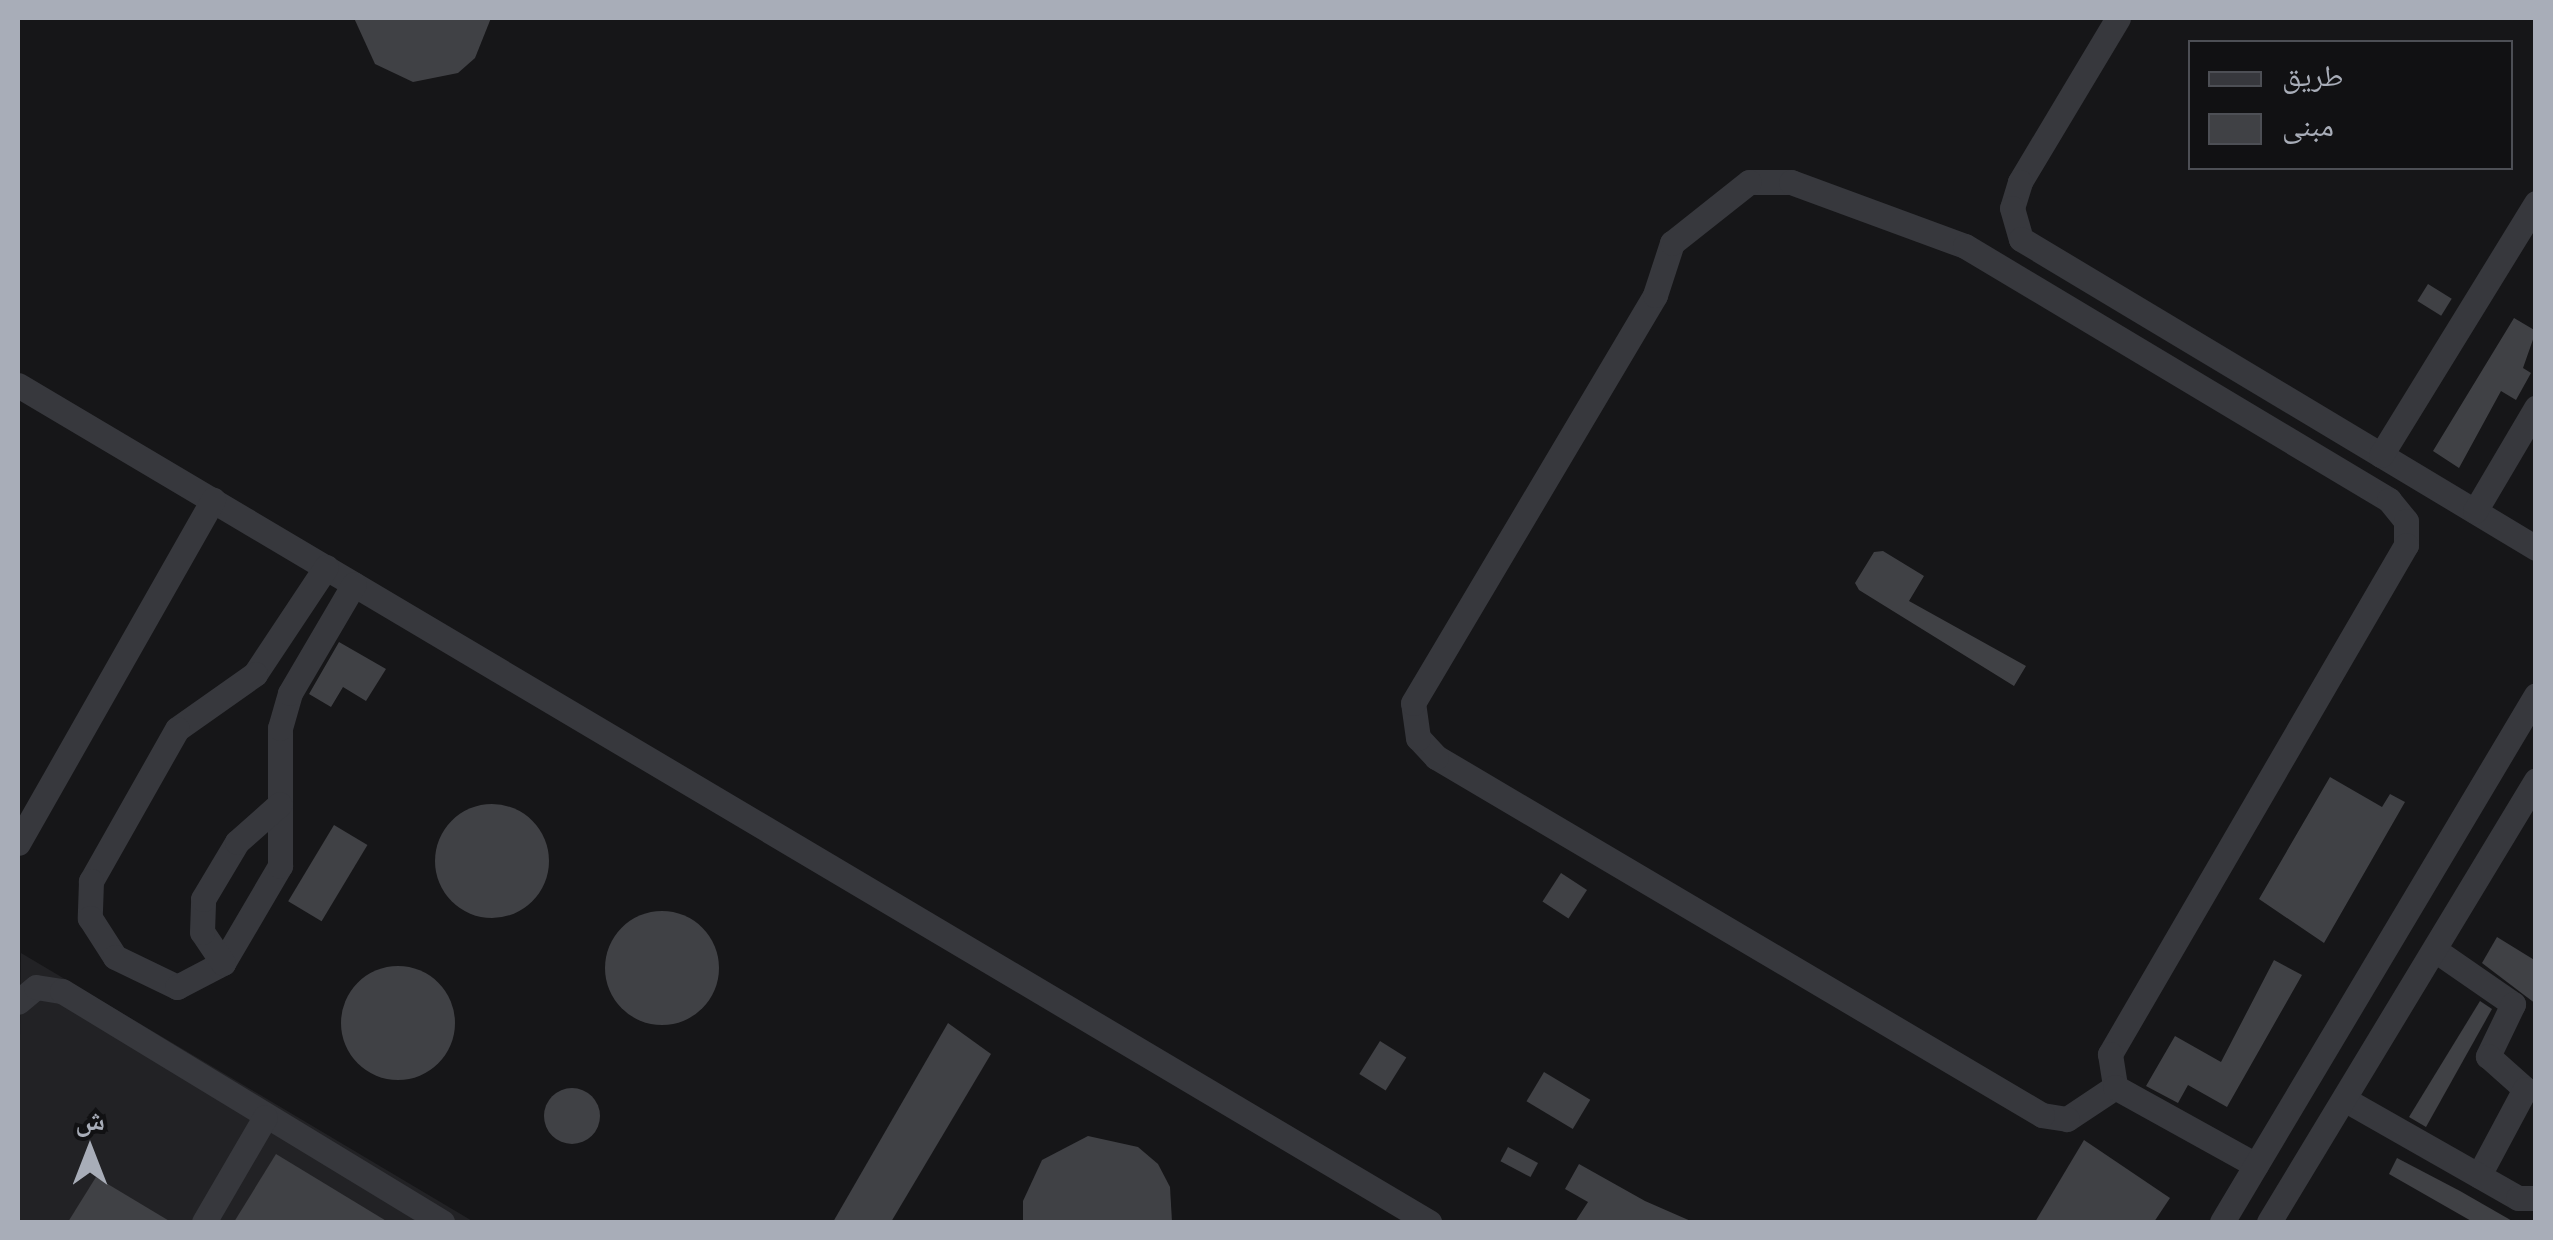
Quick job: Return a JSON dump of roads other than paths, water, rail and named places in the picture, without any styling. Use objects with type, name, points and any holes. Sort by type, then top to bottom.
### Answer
[{"type":"street","points":[[2118,18],[2020,182],[2012,208],[2021,238],[2536,548]]},
{"type":"street","points":[[1749,182],[1791,182],[1966,246],[2389,500],[2406,521],[2406,545],[2110,1054],[2115,1087],[2067,1119],[2042,1115],[1436,757],[1418,738],[1413,703],[1655,295],[1672,243],[1749,182]]},
{"type":"street","points":[[2381,455],[2536,203]]},
{"type":"street","points":[[18,384],[1430,1222]]},
{"type":"street","points":[[2475,511],[2536,408]]},
{"type":"street","points":[[18,843],[212,500]]},
{"type":"street","points":[[326,567],[255,674],[177,729],[92,881],[90,918],[115,957],[176,987],[223,963],[280,866],[280,728],[290,692],[354,584]]},
{"type":"street","points":[[2222,1222],[2536,696]]},
{"type":"street","points":[[2269,1222],[2536,780]]},
{"type":"street","points":[[223,963],[202,932],[203,899],[236,842],[280,804]]},
{"type":"street","points":[[2435,950],[2511,998],[2488,1056],[2530,1093],[2479,1175]]},
{"type":"street","points":[[18,1002],[36,987],[54,987],[442,1222]]},
{"type":"street","points":[[2115,1087],[2256,1166]]},
{"type":"street","points":[[2344,1100],[2518,1198],[2536,1198]]},
{"type":"street","points":[[204,1222],[265,1117]]}]
